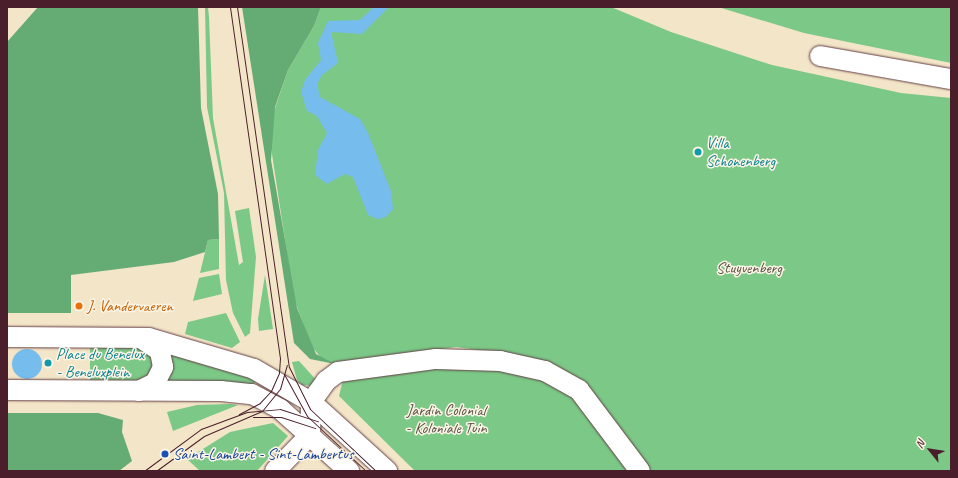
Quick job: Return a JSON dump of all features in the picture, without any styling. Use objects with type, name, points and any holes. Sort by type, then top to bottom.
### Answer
[{"type":"street","points":[[820,56],[951,79]]},
{"type":"street","points":[[7,337],[140,337],[254,369],[311,402],[388,471]]},
{"type":"street","points":[[139,391],[155,383],[163,367],[160,351],[140,337]]},
{"type":"street","points":[[275,471],[310,435],[311,402],[331,376],[346,371],[449,358],[511,363],[551,374],[579,390],[640,471]]},
{"type":"street","points":[[268,401],[280,383]]},
{"type":"street","points":[[7,390],[221,390],[252,394],[268,401],[310,435],[349,471]]},
{"type":"green space","points":[[38,7],[198,7],[201,108],[218,194],[219,239],[208,240],[205,252],[174,262],[71,275],[71,313],[7,313],[7,42]]},
{"type":"green space","points":[[205,7],[208,7],[209,17],[213,118],[239,265],[243,262],[235,211],[249,208],[256,257],[250,333],[245,337],[233,313],[226,280],[224,193],[207,107]]},
{"type":"green space","points":[[242,7],[321,7],[314,26],[288,70],[275,107],[271,160],[297,308],[316,354],[335,364],[310,359],[294,343]]},
{"type":"green space","name":"Stuyvenberg","points":[[321,7],[611,7],[671,32],[772,65],[901,93],[951,98],[951,471],[651,471],[587,387],[507,354],[456,347],[335,364],[323,360],[312,347],[294,299],[270,141],[272,117],[288,70],[314,26]]},
{"type":"green space","points":[[718,7],[951,7],[951,63],[804,33]]},
{"type":"green space","points":[[219,239],[219,269],[200,273],[208,240]]},
{"type":"green space","points":[[219,274],[222,294],[193,301],[199,278]]},
{"type":"green space","points":[[265,275],[273,329],[259,331],[258,319]]},
{"type":"green space","points":[[226,313],[240,342],[232,348],[185,334],[188,322]]},
{"type":"green space","points":[[136,343],[156,357],[147,384],[90,381],[90,347]]},
{"type":"green space","points":[[164,350],[258,377],[251,389],[163,386]]},
{"type":"green space","points":[[299,361],[318,382],[312,386],[302,385],[297,380],[292,362]]},
{"type":"green space","name":"Jardin Colonial - Koloniale Tuin","points":[[441,366],[475,367],[539,377],[574,397],[630,471],[415,471],[339,396],[343,380]]},
{"type":"green space","points":[[197,405],[238,405],[173,431],[167,412]]},
{"type":"green space","points":[[7,413],[98,413],[123,420],[122,432],[132,461],[119,471],[7,471]]},
{"type":"green space","points":[[273,423],[288,436],[257,471],[200,471],[187,459],[230,432]]},
{"type":"water","points":[[374,7],[389,7],[362,34],[331,32],[338,63],[322,75],[317,84],[320,97],[360,119],[368,133],[391,191],[393,209],[386,217],[377,219],[368,215],[353,177],[345,174],[327,184],[315,175],[318,150],[327,133],[317,116],[307,111],[301,92],[305,80],[321,60],[318,43],[328,21],[360,20]]},
{"type":"water","points":[[27,349],[38,353],[42,364],[38,375],[27,379],[16,375],[12,364],[16,353]]},
{"type":"tram line","points":[[230,7],[280,358],[279,373],[271,391],[260,403],[239,414]]},
{"type":"tram line","points":[[237,7],[289,367],[310,409],[376,471]]},
{"type":"tram line","points":[[156,471],[204,436],[262,411],[280,389],[287,365]]},
{"type":"tram line","points":[[284,374],[307,416],[366,471]]},
{"type":"tram line","points":[[144,471],[201,429],[247,412],[280,409],[318,421]]},
{"type":"tram line","points":[[253,417],[281,417],[315,428]]},
{"type":"place","name":"Villa Schonenberg","points":[[698,152]]},
{"type":"place","name":"J. Vandervaeren","points":[[79,306]]},
{"type":"place","name":"Place du Benelux - Beneluxplein","points":[[48,363]]},
{"type":"place","name":"Saint-Lambert - Sint-Lambertus","points":[[165,454]]}]
